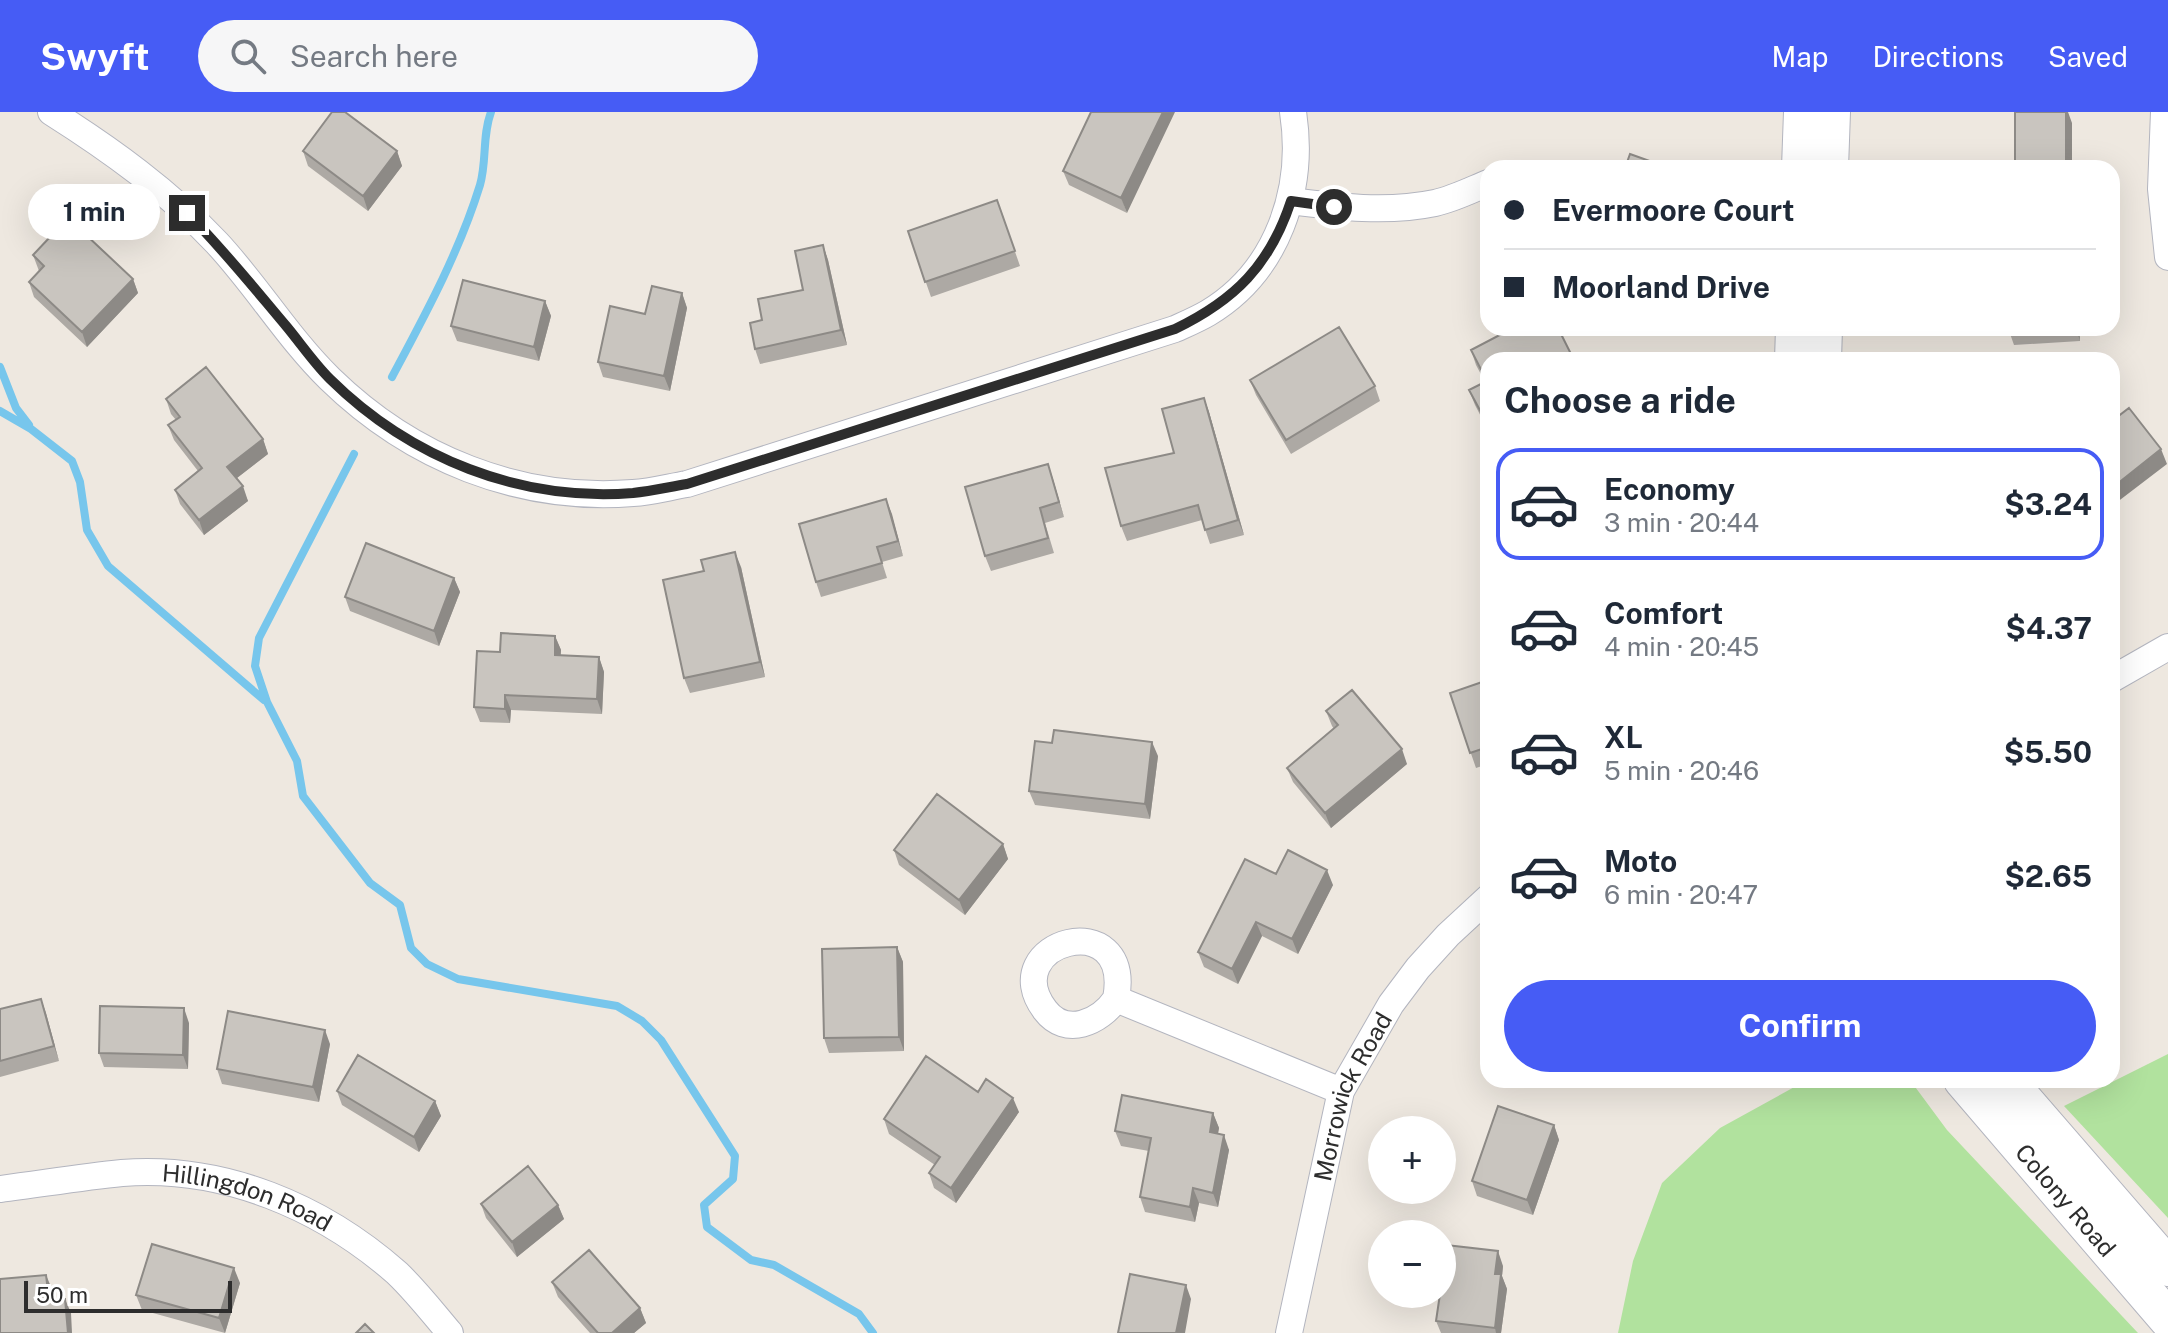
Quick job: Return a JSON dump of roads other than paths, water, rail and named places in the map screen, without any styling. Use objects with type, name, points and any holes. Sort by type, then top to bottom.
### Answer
[{"type":"main road","points":[[1801,160],[1803,112]]},
{"type":"main road","points":[[1829,160],[1831,112]]},
{"type":"main road","name":"Colony Road","points":[[1970,1088],[2168,1319]]},
{"type":"main road","name":"Colony Road","points":[[2013,1088],[2168,1267]]},
{"type":"street","points":[[51,112],[100,142],[187,213],[219,245],[329,378],[372,416],[407,441],[455,465],[504,482],[580,494],[634,493],[687,484],[1175,329],[1223,302],[1251,276],[1282,227],[1291,201],[1297,152],[1293,112]]},
{"type":"street","points":[[2164,112],[2161,189],[2168,257]]},
{"type":"street","points":[[1291,201],[1334,207],[1397,209],[1438,203],[1480,186]]},
{"type":"street","points":[[2120,674],[2168,647]]},
{"type":"street","name":"Morrowick Road","points":[[1289,1333],[1341,1091],[1391,1004],[1448,935],[1480,905]]},
{"type":"street","points":[[1116,999],[1341,1091]]},
{"type":"street","name":"Hillingdon Road","points":[[0,1189],[123,1173],[162,1173],[237,1184],[324,1219],[356,1239],[400,1276],[450,1333]]},
{"type":"waterway","points":[[392,377],[440,283],[472,210],[482,176],[486,130],[491,112]]},
{"type":"waterway","points":[[0,367],[16,408],[29,425]]},
{"type":"waterway","points":[[0,411],[31,429],[72,461],[80,482],[87,530],[108,566],[264,700]]},
{"type":"waterway","points":[[354,454],[259,638],[255,666],[267,702],[297,761],[303,796],[370,883],[400,905],[411,948],[427,964],[458,979],[617,1006],[642,1021],[661,1040],[735,1156],[733,1179],[704,1205],[707,1227],[751,1260],[774,1265],[859,1314],[873,1333]]}]
